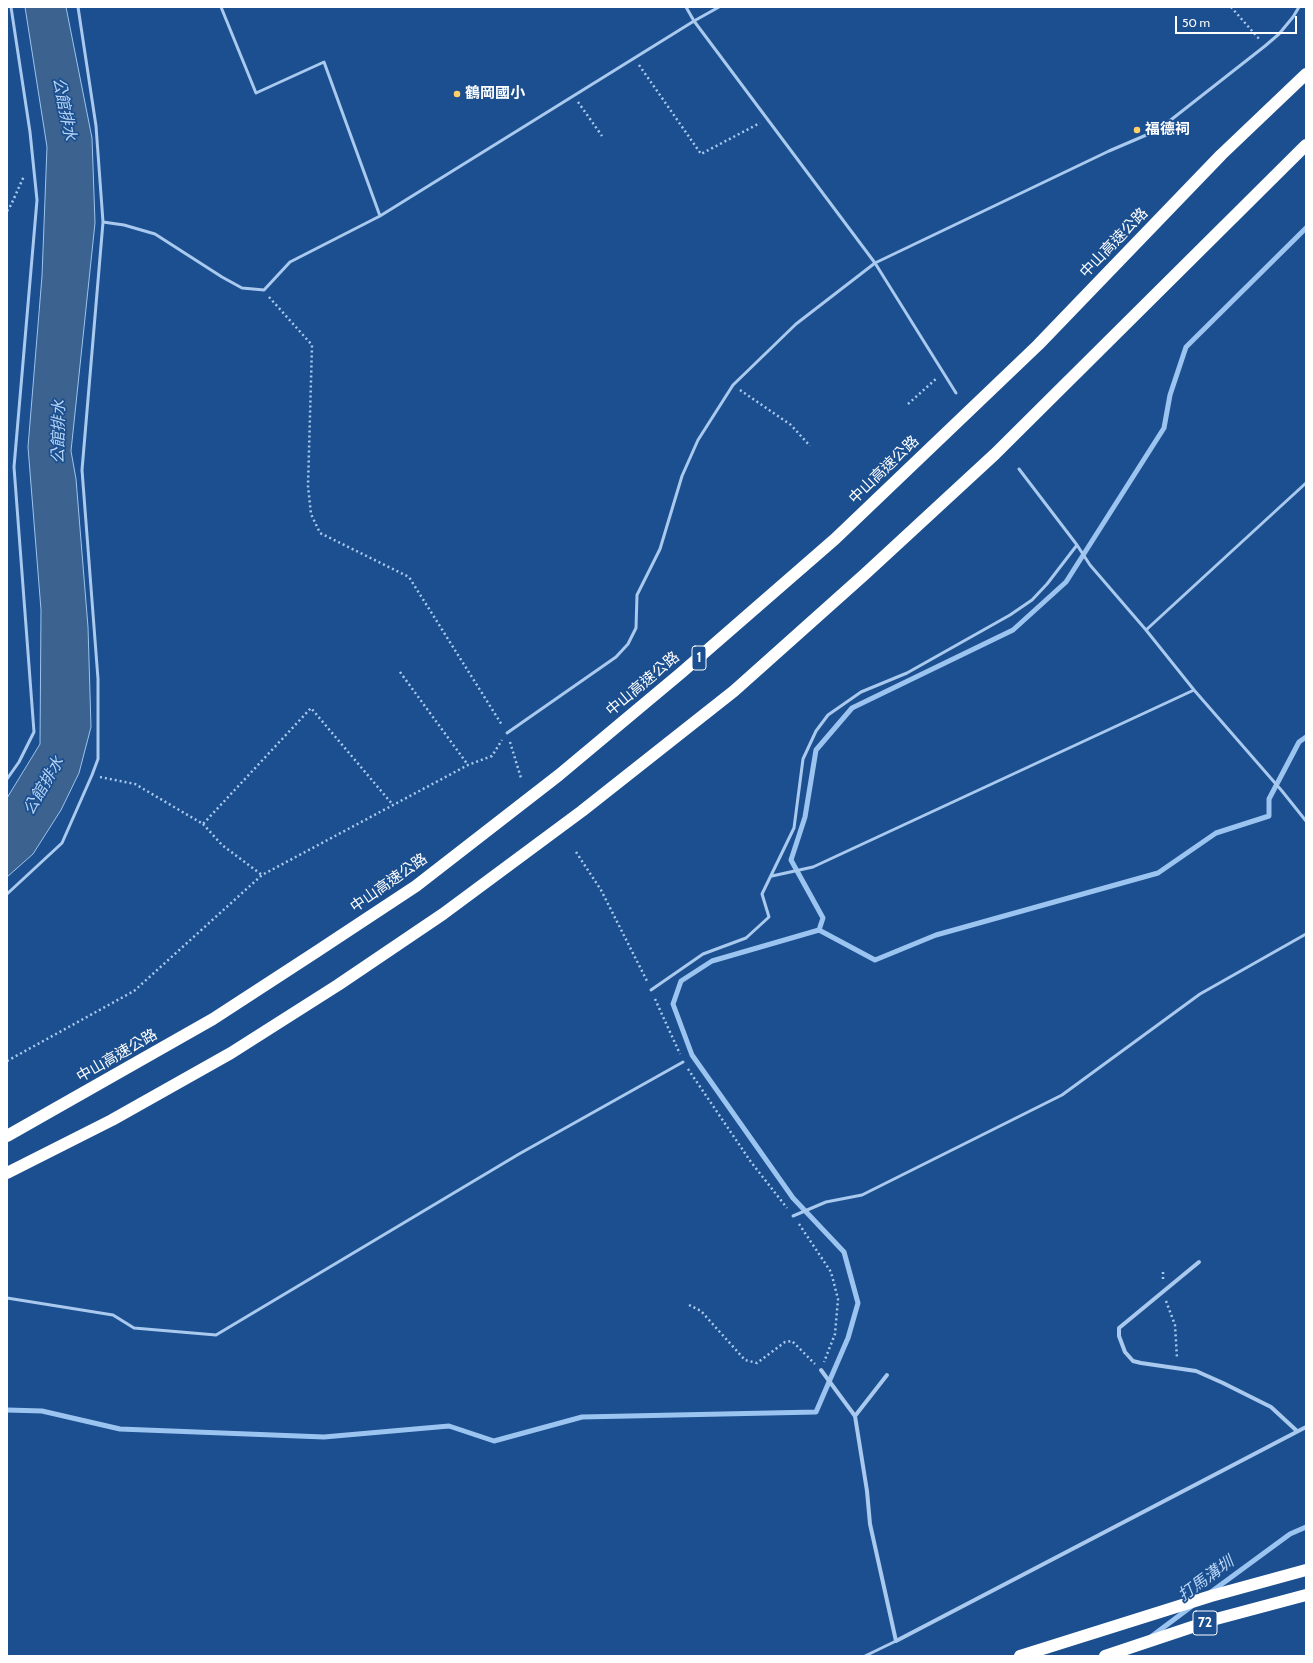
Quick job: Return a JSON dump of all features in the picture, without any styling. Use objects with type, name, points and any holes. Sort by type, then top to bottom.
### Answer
[{"type":"highway","name":"中山高速公路","points":[[7,1136],[213,1019],[303,961],[416,886],[558,775],[681,674],[835,539],[1038,345],[1221,155],[1306,74]]},
{"type":"highway","points":[[7,1173],[112,1120],[231,1053],[338,985],[443,914],[582,811],[734,692],[995,454],[1306,145]]},
{"type":"highway","name":"72","points":[[1020,1656],[1211,1596],[1306,1570]]},
{"type":"highway","name":"72","points":[[1105,1656],[1216,1619],[1306,1595]]},
{"type":"street","points":[[1199,1262],[1120,1328],[1119,1336],[1125,1352],[1133,1361],[1196,1371],[1223,1383],[1271,1407],[1297,1431]]},
{"type":"street","points":[[821,1370],[855,1416],[867,1491],[870,1524],[896,1641],[1306,1427]]},
{"type":"street","points":[[855,1416],[887,1375]]},
{"type":"lane","points":[[7,778],[19,762],[34,732],[14,467],[37,200],[33,155],[11,7]]},
{"type":"lane","points":[[7,894],[62,843],[98,759],[98,679],[82,470],[103,222],[96,126],[78,7]]},
{"type":"lane","points":[[220,7],[256,93],[324,62],[380,216]]},
{"type":"lane","points":[[686,7],[694,20],[875,263],[956,393]]},
{"type":"lane","points":[[103,222],[124,225],[155,234],[222,277],[242,288],[264,290],[290,262],[380,216],[694,20],[719,7]]},
{"type":"lane","points":[[507,733],[616,657],[628,644],[636,628],[637,595],[660,549],[682,476],[698,440],[733,386],[796,324],[875,263],[1109,151],[1158,130],[1279,34],[1299,7]]},
{"type":"lane","points":[[1019,469],[1077,544],[1090,565],[1306,821]]},
{"type":"lane","points":[[1146,630],[1306,483]]},
{"type":"lane","points":[[651,990],[703,954],[746,938],[769,917],[762,894],[794,828],[803,759],[816,731],[828,714],[861,692],[907,673],[1010,615],[1032,600],[1047,584],[1077,544]]},
{"type":"lane","points":[[772,876],[813,867],[1194,690]]},
{"type":"lane","points":[[793,1216],[826,1202],[862,1195],[1062,1095],[1200,994],[1306,934]]},
{"type":"lane","points":[[7,1298],[113,1315],[134,1328],[216,1334],[519,1154],[683,1062]]},
{"type":"lane","points":[[865,1656],[896,1641]]},
{"type":"path","points":[[1231,7],[1265,46]]},
{"type":"path","points":[[634,58],[701,154],[768,119]]},
{"type":"path","points":[[573,96],[602,136]]},
{"type":"path","points":[[7,211],[33,155]]},
{"type":"path","points":[[264,290],[312,344],[308,486],[311,514],[320,533],[408,577],[507,733],[521,778]]},
{"type":"path","points":[[908,404],[943,372]]},
{"type":"path","points":[[733,386],[791,425],[810,446]]},
{"type":"path","points":[[400,672],[468,765]]},
{"type":"path","points":[[203,824],[311,708],[393,805]]},
{"type":"path","points":[[7,1061],[134,991],[262,875],[468,765],[492,756],[507,733]]},
{"type":"path","points":[[92,775],[135,784],[203,824],[222,845],[262,875]]},
{"type":"path","points":[[576,852],[602,890],[651,990],[683,1062],[751,1162],[793,1216],[831,1272],[838,1299],[835,1334],[821,1370],[792,1341],[785,1342],[757,1363],[745,1360],[700,1311],[689,1305]]},
{"type":"path","points":[[1163,1270],[1162,1293],[1175,1324],[1178,1369]]},
{"type":"water","name":"公館排水","points":[[25,7],[66,7],[92,138],[95,223],[71,451],[76,479],[88,627],[91,727],[79,773],[61,810],[33,854],[7,877],[7,798],[40,744],[41,610],[28,447],[42,276],[47,147]]},
{"type":"waterway","points":[[819,930],[823,918],[791,860],[805,817],[816,750],[852,708],[1013,630],[1066,582],[1164,428],[1170,395],[1186,347],[1306,228]]},
{"type":"waterway","points":[[7,1410],[42,1411],[120,1429],[324,1437],[449,1426],[494,1441],[582,1417],[816,1412],[848,1338],[858,1303],[844,1252],[793,1198],[692,1055],[673,1004],[681,981],[712,961],[819,930],[875,960],[936,935],[1158,873],[1216,833],[1269,816],[1269,799],[1299,742],[1306,737]]},
{"type":"waterway","name":"打馬溝圳","points":[[1211,1592],[1290,1534],[1306,1527]]},
{"type":"waterway","name":"打馬溝圳","points":[[1152,1636],[1192,1606]]},
{"type":"place","name":"鶴岡國小","points":[[457,94]]},
{"type":"place","name":"福德祠","points":[[1137,130]]}]
